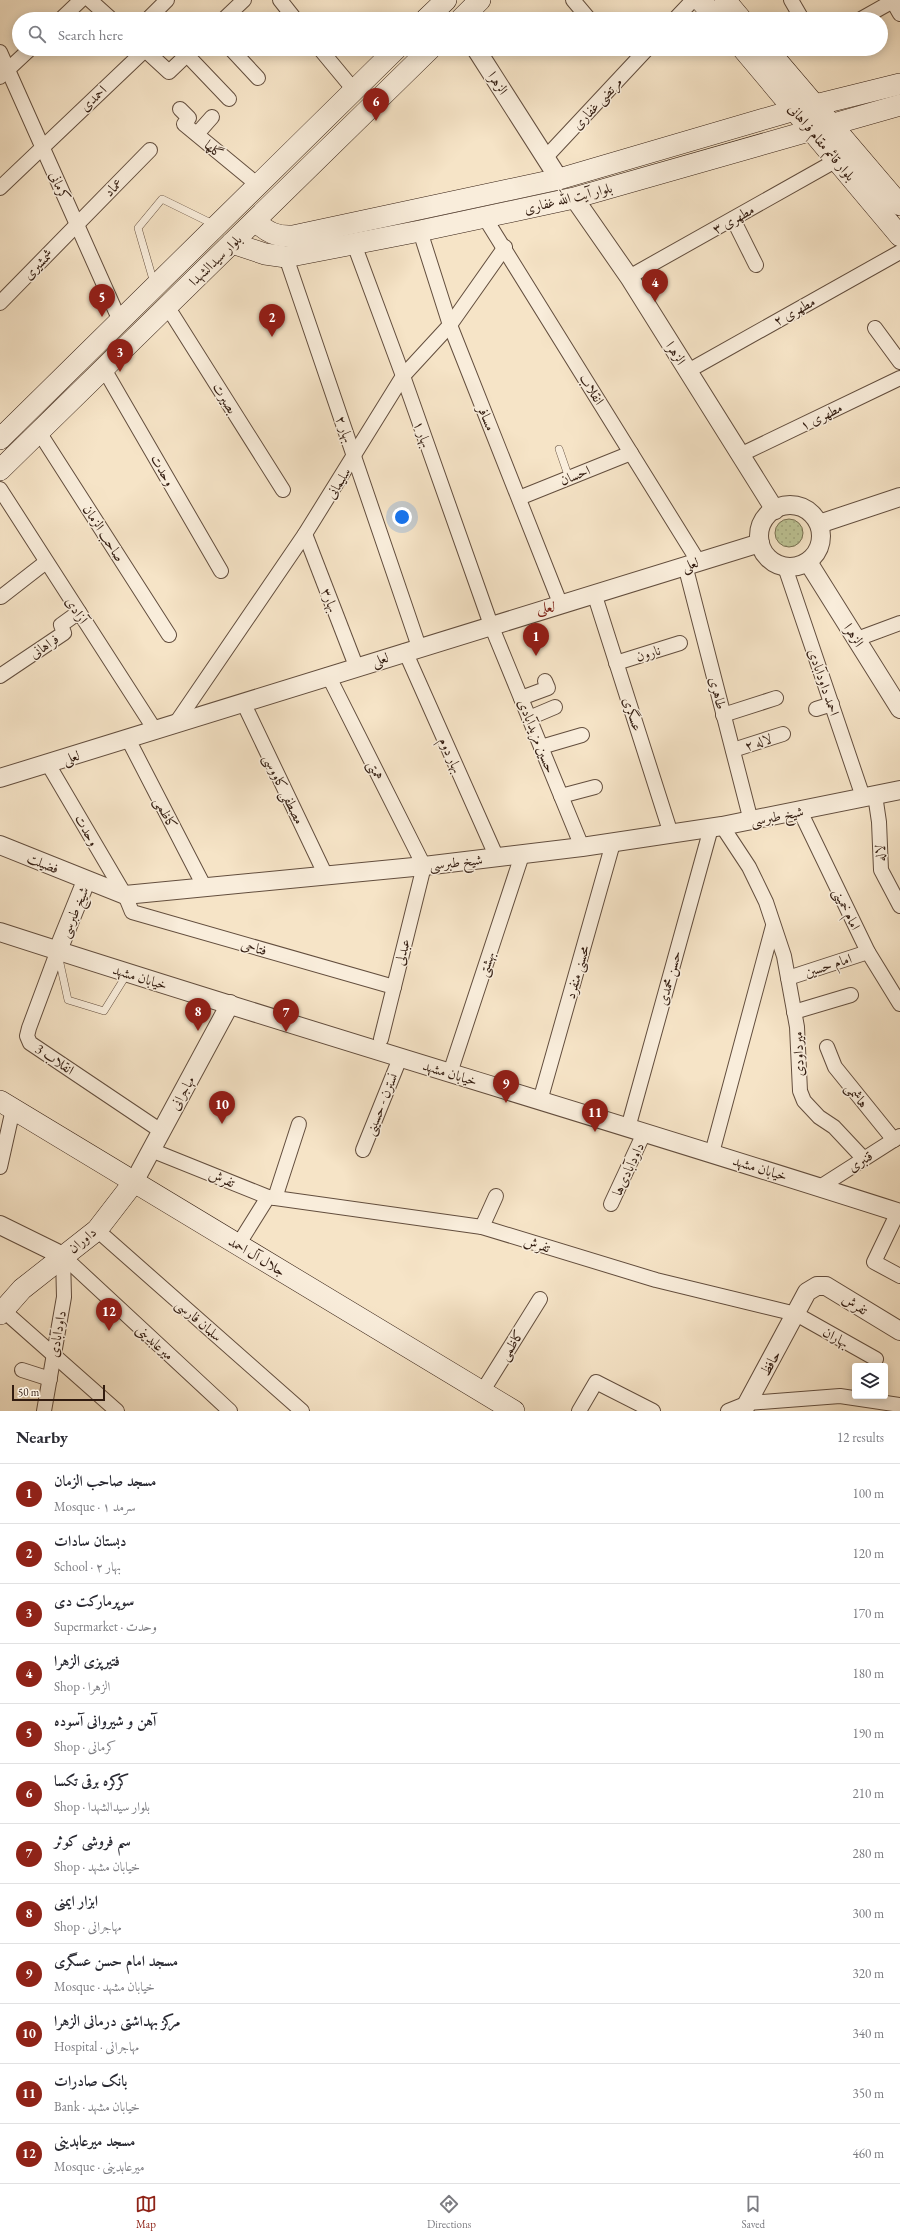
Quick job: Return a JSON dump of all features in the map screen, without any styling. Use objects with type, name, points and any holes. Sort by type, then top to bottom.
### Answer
[{"type":"main road","points":[[433,12],[446,0]]},
{"type":"main road","points":[[467,12],[480,0]]},
{"type":"main road","points":[[700,0],[711,12]]},
{"type":"main road","points":[[724,0],[735,12]]},
{"type":"main road","name":"بلوار سیدالشهدا","points":[[1,435],[120,321],[389,56]]},
{"type":"main road","name":"بلوار سیدالشهدا","points":[[0,470],[423,56]]},
{"type":"main road","name":"بلوار قائم مقام فراهانی","points":[[748,56],[900,236]]},
{"type":"main road","name":"بلوار قائم مقام فراهانی","points":[[773,56],[900,205]]},
{"type":"main road","name":"بلوار آیت الله غفاری","points":[[255,221],[271,234],[282,237],[350,224],[559,179],[795,110],[900,84]]},
{"type":"main road","name":"بلوار آیت الله غفاری","points":[[232,243],[265,254],[286,257],[485,218],[574,198],[900,105]]},
{"type":"main road","points":[[350,224],[354,244]]},
{"type":"main road","points":[[155,286],[167,306]]},
{"type":"main road","name":"جلال آل احمد","points":[[7,1105],[514,1411]]},
{"type":"main road","name":"داوران","points":[[1,1307],[97,1230],[134,1182]]},
{"type":"street","points":[[68,12],[81,0]]},
{"type":"street","points":[[90,0],[103,12]]},
{"type":"street","points":[[155,12],[167,0]]},
{"type":"street","points":[[280,0],[289,12]]},
{"type":"street","points":[[573,0],[583,12]]},
{"type":"street","points":[[682,12],[693,0]]},
{"type":"street","points":[[791,0],[798,12]]},
{"type":"street","points":[[231,12],[241,1]]},
{"type":"street","points":[[873,12],[893,1],[900,14]]},
{"type":"street","name":"کرمانی","points":[[0,52],[4,74],[42,147],[120,321]]},
{"type":"street","points":[[4,74],[23,56]]},
{"type":"street","name":"احمدی","points":[[0,188],[137,56]]},
{"type":"street","points":[[152,56],[169,72],[186,56]]},
{"type":"street","points":[[193,56],[229,99]]},
{"type":"street","points":[[238,56],[258,78]]},
{"type":"street","points":[[326,56],[354,90]]},
{"type":"street","name":"الزهرا","points":[[481,56],[559,179]]},
{"type":"street","name":"مرتضی غفاری","points":[[546,157],[640,56]]},
{"type":"street","name":"گلها","points":[[180,109],[189,118],[184,124],[258,185]]},
{"type":"street","points":[[196,134],[212,117]]},
{"type":"street","name":"عماد","points":[[77,224],[150,150]]},
{"type":"street","name":"مطهری ۳","points":[[629,277],[837,160]]},
{"type":"street","name":"الزهرا","points":[[574,198],[629,277],[776,510]]},
{"type":"street","name":"انقلاب","points":[[485,218],[505,247],[631,453],[691,563]]},
{"type":"street","points":[[733,219],[756,265]]},
{"type":"street","name":"شمشیری","points":[[0,303],[77,224]]},
{"type":"street","name":"مسافر","points":[[420,231],[450,325],[560,603]]},
{"type":"street","name":"بهار ۱","points":[[354,244],[403,376],[491,625]]},
{"type":"street","name":"سلیمانی","points":[[176,723],[305,534],[403,376],[450,325],[505,247]]},
{"type":"street","name":"مطهری ۲","points":[[688,371],[900,252]]},
{"type":"street","name":"بهار ۲","points":[[286,257],[354,456],[412,649]]},
{"type":"street","name":"بصیرت","points":[[167,306],[283,490]]},
{"type":"street","points":[[875,328],[900,362]]},
{"type":"street","name":"وحدت","points":[[104,369],[221,571]]},
{"type":"street","name":"مطهری ۱","points":[[742,454],[900,378]]},
{"type":"street","name":"صاحب الزمان","points":[[39,432],[169,635]]},
{"type":"street","name":"احسان","points":[[519,498],[631,453]]},
{"type":"street","name":"آزادی","points":[[0,490],[155,730]]},
{"type":"street","points":[[818,524],[900,497]]},
{"type":"street","points":[[784,506],[800,507],[811,514],[818,524],[820,542],[816,553],[808,562],[797,566],[785,567],[769,558],[760,542],[761,527],[769,514],[784,506]]},
{"type":"street","name":"بهار۳","points":[[305,534],[356,666]]},
{"type":"street","name":"لعلی","points":[[0,778],[128,739],[356,666],[760,542]]},
{"type":"street","points":[[1,597],[46,562]]},
{"type":"street","name":"الزهرا","points":[[808,562],[897,699]]},
{"type":"street","name":"طاهری","points":[[691,563],[732,750],[751,821]]},
{"type":"street","name":"احمد داودآبادی","points":[[785,567],[832,704],[869,796]]},
{"type":"street","name":"عسگری","points":[[594,593],[672,834]]},
{"type":"street","name":"فراهانی","points":[[0,676],[64,633],[61,625],[79,612]]},
{"type":"street","points":[[857,639],[900,623]]},
{"type":"street","name":"حسین مزیدآبادی","points":[[491,625],[582,847]]},
{"type":"street","name":"نارون","points":[[616,663],[680,643]]},
{"type":"street","name":"بهار دوم","points":[[412,649],[497,858]]},
{"type":"street","name":"همتی","points":[[328,675],[424,866]]},
{"type":"street","points":[[521,698],[548,688],[545,681]]},
{"type":"street","points":[[724,715],[776,698]]},
{"type":"street","name":"مصطفی کاووسی","points":[[243,702],[326,876]]},
{"type":"street","points":[[816,709],[832,704]]},
{"type":"street","points":[[529,718],[555,707]]},
{"type":"street","name":"لاله ۲","points":[[732,750],[784,734]]},
{"type":"street","points":[[541,747],[582,735]]},
{"type":"street","name":"کاظمی","points":[[128,739],[205,888]]},
{"type":"street","name":"وحدت","points":[[48,764],[125,895]]},
{"type":"street","points":[[561,796],[595,787]]},
{"type":"street","name":"شیخ طبرسی","points":[[58,950],[86,881],[125,895],[497,858],[613,843],[716,827],[900,790]]},
{"type":"street","name":"لاله","points":[[869,796],[879,822],[881,870],[900,906]]},
{"type":"street","name":"امام خمینی","points":[[800,811],[868,952],[900,1004]]},
{"type":"street","name":"میرداودی","points":[[716,827],[749,867],[766,902],[784,956],[797,1027],[798,1081],[804,1101],[819,1117],[834,1127],[864,1159]]},
{"type":"street","name":"حسن محمدی","points":[[636,1131],[716,827]]},
{"type":"street","name":"محسنی منفرد","points":[[540,1101],[613,843]]},
{"type":"street","name":"فضیلت","points":[[0,845],[86,881]]},
{"type":"street","name":"بهشتی","points":[[450,1073],[522,855]]},
{"type":"street","name":"عبدلی","points":[[381,1039],[424,866]]},
{"type":"street","name":"فتاحی","points":[[125,895],[132,912],[394,987]]},
{"type":"street","points":[[712,1153],[773,926]]},
{"type":"street","name":"خیابان مشهد","points":[[0,932],[400,1058],[712,1153],[899,1213]]},
{"type":"street","name":"انقلاب 3","points":[[58,950],[29,1028],[27,1036],[30,1043],[161,1131]]},
{"type":"street","name":"امام حسین","points":[[788,978],[868,952]]},
{"type":"street","points":[[794,1012],[851,995]]},
{"type":"street","name":"مهاجرانی","points":[[134,1182],[230,1004]]},
{"type":"street","name":"هاشمی","points":[[826,1047],[835,1067],[897,1138]]},
{"type":"street","name":"نسترن - حسینی","points":[[363,1150],[400,1058]]},
{"type":"street","points":[[0,1167],[7,1105]]},
{"type":"street","points":[[238,1245],[272,1197],[299,1124]]},
{"type":"street","name":"داودآبادی‌ها","points":[[611,1204],[636,1131]]},
{"type":"street","name":"قنبری","points":[[820,1187],[897,1138]]},
{"type":"street","name":"تفرش","points":[[151,1150],[272,1197],[482,1227],[656,1280],[796,1314],[808,1292],[816,1286],[826,1286],[900,1331]]},
{"type":"street","points":[[482,1227],[496,1196]]},
{"type":"street","points":[[899,1213],[874,1262],[900,1276]]},
{"type":"street","points":[[0,1225],[63,1256]]},
{"type":"street","name":"سلمان فارسی","points":[[97,1230],[302,1411]]},
{"type":"street","name":"داودآبادی","points":[[44,1411],[64,1297],[63,1256]]},
{"type":"street","name":"میرعابدینی","points":[[63,1256],[230,1411]]},
{"type":"street","name":"کاظمی","points":[[482,1392],[540,1298]]},
{"type":"street","points":[[1,1307],[117,1411]]},
{"type":"street","name":"بهاران","points":[[796,1314],[876,1359]]},
{"type":"street","name":"حافظ","points":[[745,1407],[796,1314]]},
{"type":"street","points":[[22,1370],[50,1379]]},
{"type":"street","points":[[579,1411],[596,1382],[653,1411]]},
{"type":"street","points":[[728,1411],[745,1407],[840,1396],[852,1397]]},
{"type":"street","points":[[859,1411],[866,1399],[900,1405]]},
{"type":"lane","points":[[155,286],[138,228],[162,199],[217,226]]},
{"type":"lane","points":[[559,449],[569,478]]},
{"type":"lane","points":[[58,950],[68,1000],[104,1011],[128,973]]},
{"type":"green space","points":[[789,519],[799,523],[803,533],[799,543],[789,547],[779,543],[775,533],[779,523]]},
{"type":"place","name":"کرکره برقی تکسا","points":[[376,121]]},
{"type":"place","name":"فتیرپزی الزهرا","points":[[655,302]]},
{"type":"place","name":"آهن و شیروانی آسوده","points":[[102,317]]},
{"type":"place","name":"دبستان سادات","points":[[272,337]]},
{"type":"place","name":"سوپرمارکت دی","points":[[120,372]]},
{"type":"place","name":"مسجد صاحب الزمان","points":[[536,656]]},
{"type":"place","name":"ابزار ایمنی","points":[[198,1031]]},
{"type":"place","name":"سم فروشی کوثر","points":[[286,1032]]},
{"type":"place","name":"مسجد امام حسن عسگری","points":[[506,1103]]},
{"type":"place","name":"مرکز بهداشتی درمانی الزهرا","points":[[222,1124]]},
{"type":"place","name":"بانک صادرات","points":[[595,1132]]},
{"type":"place","name":"مسجد میرعابدینی","points":[[109,1331]]},
{"type":"district","name":"لعلی","points":[[546,607]]}]
